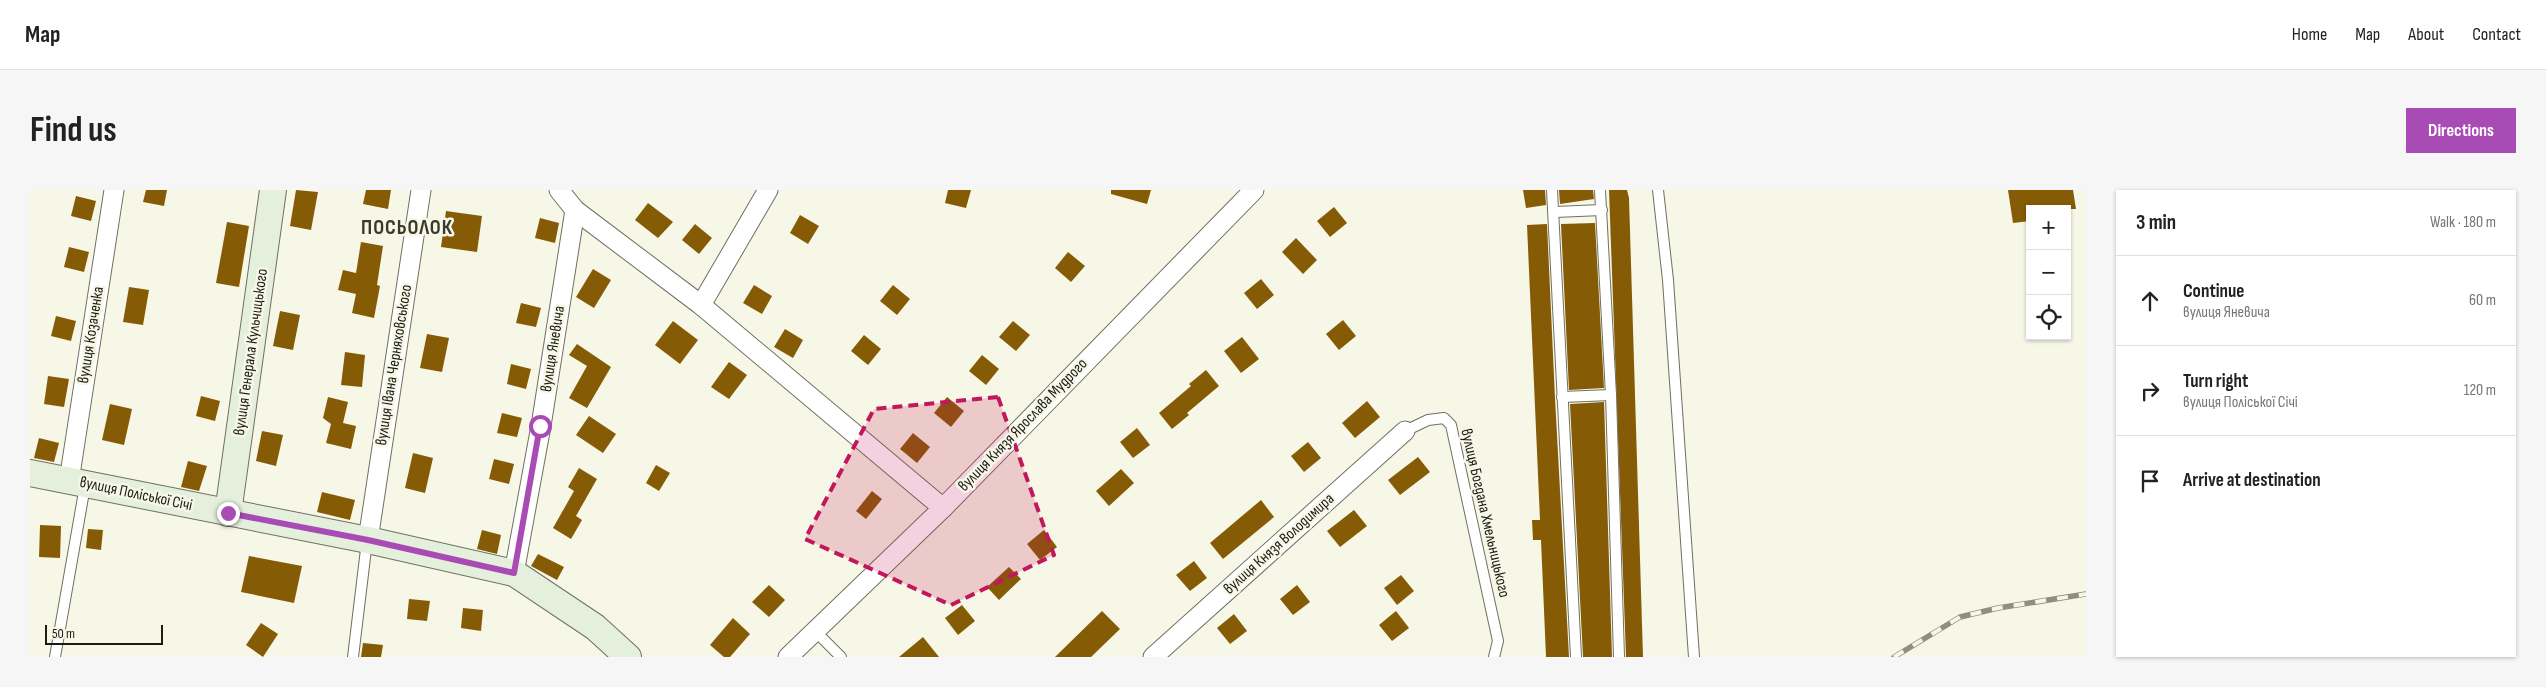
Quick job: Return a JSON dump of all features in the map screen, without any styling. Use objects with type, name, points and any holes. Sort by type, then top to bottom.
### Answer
[{"type":"street","name":"вулиця Козаченка","points":[[77,483],[114,190]]},
{"type":"street","name":"вулиця Генерала Кульчицького","points":[[228,513],[273,190]]},
{"type":"street","name":"вулиця Івана Черняховського","points":[[368,540],[421,190]]},
{"type":"street","points":[[558,190],[575,210],[701,305],[943,508]]},
{"type":"street","points":[[701,305],[768,190]]},
{"type":"street","name":"вулиця Князя Ярослава Мудрого","points":[[788,657],[943,508],[1252,191]]},
{"type":"street","name":"вулиця Яневича","points":[[514,573],[542,417],[575,210]]},
{"type":"street","name":"вулиця Князя Володимира","points":[[1153,657],[1405,430]]},
{"type":"street","name":"вулиця Поліської Січі","points":[[30,473],[368,540],[514,573],[595,627],[628,657]]},
{"type":"lane","points":[[1552,190],[1555,212],[1562,397],[1576,657]]},
{"type":"lane","points":[[1600,190],[1610,395],[1619,657]]},
{"type":"lane","points":[[1658,190],[1668,280],[1694,657]]},
{"type":"lane","points":[[1555,212],[1602,210]]},
{"type":"lane","points":[[1562,397],[1610,395]]},
{"type":"lane","name":"вулиця Богдана Хмельницького","points":[[1405,430],[1428,420],[1444,418],[1451,425],[1498,641],[1494,657]]},
{"type":"lane","points":[[55,657],[77,483]]},
{"type":"lane","points":[[352,657],[368,540]]},
{"type":"lane","points":[[816,631],[841,657]]},
{"type":"highlighted area","points":[[998,397],[1054,555],[951,605],[805,539],[874,409]]},
{"type":"building","points":[[146,190],[167,190],[164,206],[143,202]]},
{"type":"building","points":[[296,190],[318,192],[311,230],[290,226]]},
{"type":"building","points":[[366,190],[391,190],[388,209],[363,204]]},
{"type":"building","points":[[948,190],[971,190],[966,208],[945,203]]},
{"type":"building","points":[[1111,190],[1151,190],[1147,204],[1111,194]]},
{"type":"building","points":[[1523,190],[1545,190],[1546,205],[1526,208]]},
{"type":"building","points":[[1559,190],[1593,190],[1594,199],[1560,204]]},
{"type":"building","points":[[1609,190],[1627,190],[1629,198],[1643,657],[1626,657]]},
{"type":"building","points":[[2008,190],[2073,190],[2076,209],[2071,209],[2071,205],[2026,205],[2026,221],[2013,223]]},
{"type":"building","points":[[76,196],[96,201],[91,221],[71,216]]},
{"type":"building","points":[[648,203],[673,222],[658,238],[635,220]]},
{"type":"building","points":[[1334,207],[1347,223],[1330,237],[1317,221]]},
{"type":"building","points":[[446,211],[482,216],[477,252],[441,247]]},
{"type":"building","points":[[800,215],[819,226],[808,244],[790,233]]},
{"type":"building","points":[[540,218],[559,223],[555,243],[535,238]]},
{"type":"building","points":[[227,222],[249,226],[239,287],[216,283]]},
{"type":"building","points":[[1595,223],[1604,388],[1569,390],[1561,224]]},
{"type":"building","points":[[695,224],[712,238],[699,254],[682,240]]},
{"type":"building","points":[[1547,224],[1569,657],[1546,657],[1541,540],[1533,540],[1532,520],[1540,520],[1527,225]]},
{"type":"building","points":[[1296,238],[1317,260],[1303,274],[1282,252]]},
{"type":"building","points":[[361,242],[383,246],[377,285],[380,286],[374,318],[352,313],[356,294],[338,290],[343,270],[356,273]]},
{"type":"building","points":[[69,247],[89,252],[84,272],[64,267]]},
{"type":"building","points":[[1068,252],[1085,266],[1071,282],[1055,268]]},
{"type":"building","points":[[593,269],[611,280],[594,308],[576,297]]},
{"type":"building","points":[[1261,279],[1274,295],[1257,309],[1244,293]]},
{"type":"building","points":[[754,285],[772,296],[762,314],[743,303]]},
{"type":"building","points":[[893,285],[910,299],[897,315],[880,301]]},
{"type":"building","points":[[129,287],[149,290],[143,325],[123,322]]},
{"type":"building","points":[[521,303],[541,308],[536,327],[516,323]]},
{"type":"building","points":[[280,311],[300,315],[293,350],[273,346]]},
{"type":"building","points":[[56,316],[76,321],[71,341],[51,336]]},
{"type":"building","points":[[1343,320],[1356,336],[1339,350],[1326,334]]},
{"type":"building","points":[[673,321],[698,340],[680,364],[655,345]]},
{"type":"building","points":[[1013,321],[1030,335],[1016,351],[999,337]]},
{"type":"building","points":[[785,329],[803,340],[793,358],[774,347]]},
{"type":"building","points":[[427,334],[449,338],[442,372],[420,368]]},
{"type":"building","points":[[864,335],[881,349],[868,365],[851,351]]},
{"type":"building","points":[[1242,337],[1259,359],[1241,373],[1224,351]]},
{"type":"building","points":[[577,344],[611,367],[587,408],[569,398],[587,366],[569,355]]},
{"type":"building","points":[[345,352],[365,355],[362,387],[341,385]]},
{"type":"building","points":[[982,355],[999,369],[986,385],[969,371]]},
{"type":"building","points":[[729,362],[747,375],[729,399],[711,387]]},
{"type":"building","points":[[511,364],[531,369],[526,389],[507,384]]},
{"type":"building","points":[[1206,370],[1219,386],[1187,413],[1189,415],[1172,429],[1159,413],[1191,386],[1189,384]]},
{"type":"building","points":[[48,376],[69,379],[64,407],[44,404]]},
{"type":"building","points":[[201,396],[220,401],[215,421],[196,416]]},
{"type":"building","points":[[328,397],[348,402],[343,423],[356,426],[351,449],[326,443],[331,424],[323,418]]},
{"type":"building","points":[[947,397],[964,411],[951,427],[934,413]]},
{"type":"building","points":[[1367,401],[1380,417],[1355,438],[1342,423]]},
{"type":"building","points":[[1604,402],[1612,657],[1583,657],[1570,404]]},
{"type":"building","points":[[110,404],[132,409],[124,445],[102,440]]},
{"type":"building","points":[[502,413],[522,418],[517,437],[497,433]]},
{"type":"building","points":[[589,416],[616,434],[603,453],[576,435]]},
{"type":"building","points":[[1137,428],[1150,445],[1133,458],[1120,442]]},
{"type":"building","points":[[262,431],[283,435],[276,466],[256,461]]},
{"type":"building","points":[[913,433],[930,447],[917,463],[900,449]]},
{"type":"building","points":[[39,438],[59,443],[54,462],[34,458]]},
{"type":"building","points":[[1308,442],[1321,458],[1304,472],[1291,456]]},
{"type":"building","points":[[413,453],[433,458],[425,493],[405,488]]},
{"type":"building","points":[[1418,457],[1430,472],[1400,495],[1388,480]]},
{"type":"building","points":[[494,459],[514,464],[509,484],[489,479]]},
{"type":"building","points":[[188,461],[207,466],[199,491],[181,487]]},
{"type":"building","points":[[656,465],[670,473],[659,491],[646,483]]},
{"type":"building","points":[[579,468],[597,479],[576,516],[582,520],[571,539],[553,528],[574,491],[568,487]]},
{"type":"building","points":[[1121,469],[1134,483],[1109,506],[1096,491]]},
{"type":"building","points":[[872,491],[882,499],[866,519],[856,511]]},
{"type":"building","points":[[322,492],[355,500],[350,520],[317,512]]},
{"type":"building","points":[[1261,500],[1274,517],[1223,559],[1210,543]]},
{"type":"building","points":[[1354,510],[1367,526],[1340,547],[1327,531]]},
{"type":"building","points":[[40,525],[61,526],[60,558],[39,557]]},
{"type":"building","points":[[88,529],[103,530],[101,550],[86,548]]},
{"type":"building","points":[[482,530],[501,535],[497,554],[477,549]]},
{"type":"building","points":[[1044,530],[1057,547],[1040,560],[1027,544]]},
{"type":"building","points":[[538,554],[564,567],[557,580],[531,566]]},
{"type":"building","points":[[249,556],[302,566],[294,603],[241,592]]},
{"type":"building","points":[[1194,561],[1207,578],[1190,591],[1176,575]]},
{"type":"building","points":[[1009,567],[1021,579],[999,600],[987,587]]},
{"type":"building","points":[[1401,575],[1414,591],[1397,605],[1384,588]]},
{"type":"building","points":[[769,585],[785,600],[769,617],[752,602]]},
{"type":"building","points":[[1297,585],[1310,602],[1293,615],[1280,599]]},
{"type":"building","points":[[409,599],[430,601],[427,621],[407,619]]},
{"type":"building","points":[[962,605],[975,621],[958,635],[945,618]]},
{"type":"building","points":[[463,608],[483,610],[481,631],[461,628]]},
{"type":"building","points":[[1102,611],[1120,629],[1091,657],[1055,657]]},
{"type":"building","points":[[1396,611],[1409,628],[1392,641],[1379,625]]},
{"type":"building","points":[[1234,614],[1247,631],[1230,644],[1217,628]]},
{"type":"building","points":[[733,618],[750,634],[730,657],[724,657],[710,645]]},
{"type":"building","points":[[261,623],[278,634],[263,657],[246,645]]},
{"type":"building","points":[[923,637],[939,657],[899,657]]},
{"type":"building","points":[[363,643],[383,645],[381,657],[361,657]]},
{"type":"railway","points":[[1894,657],[1960,617],[1998,608],[2086,594]]},
{"type":"district","name":"ПОСЬОЛОК","points":[[407,227]]},
{"type":"route","points":[[228,513],[368,540],[514,573],[540,426]]}]
